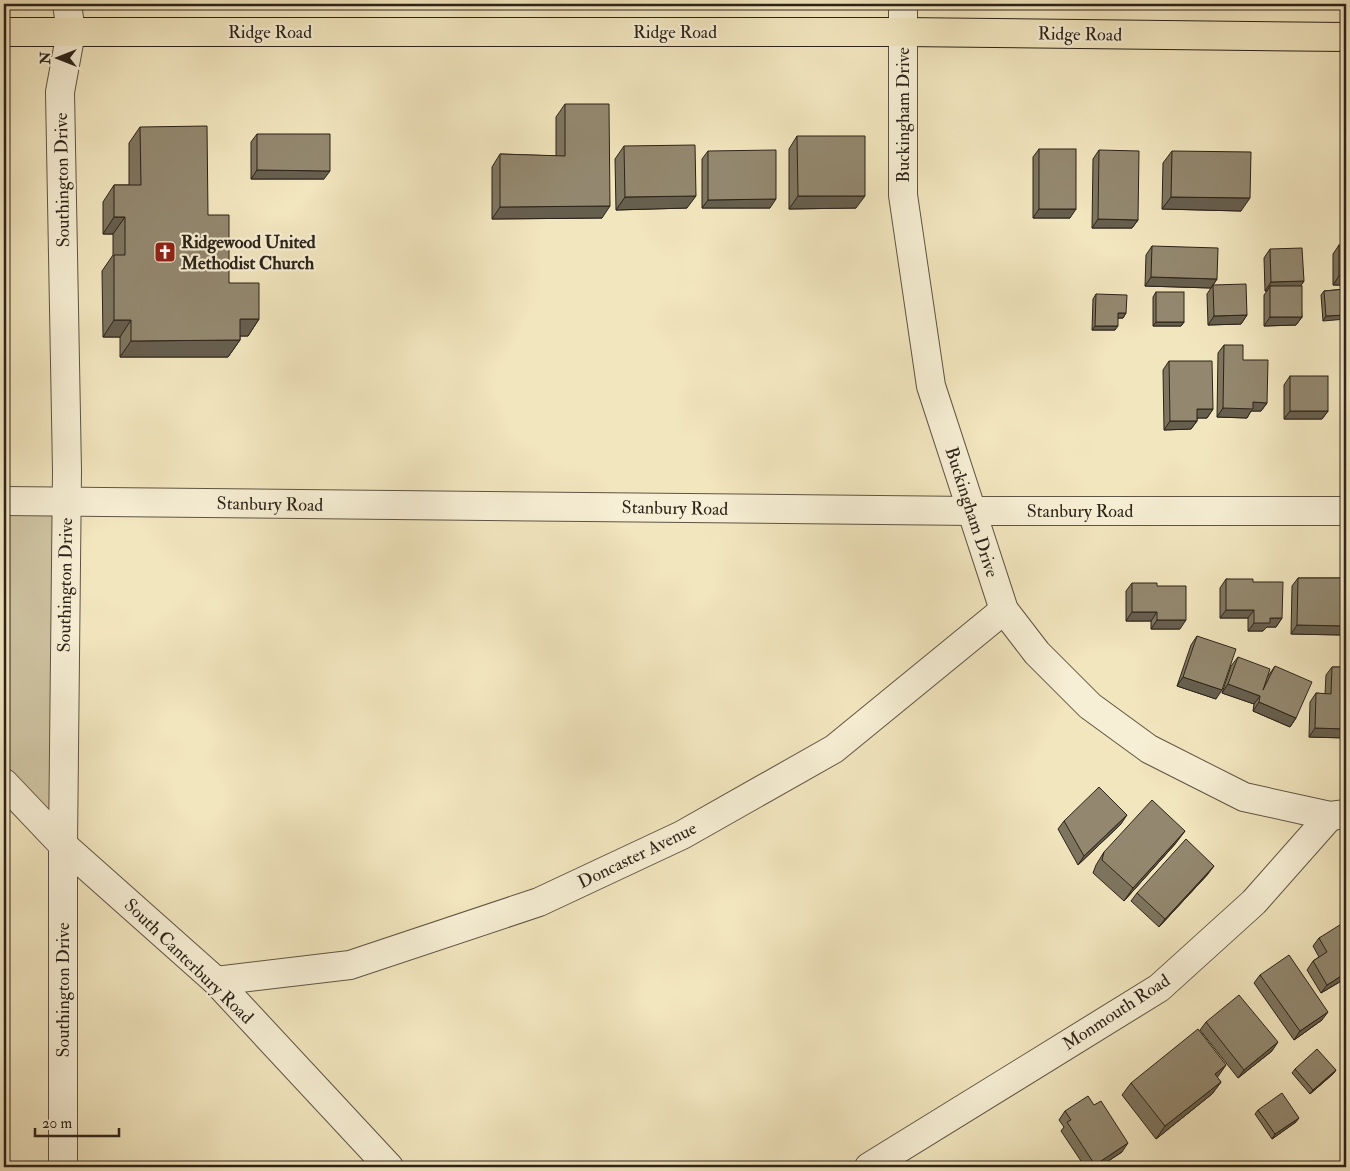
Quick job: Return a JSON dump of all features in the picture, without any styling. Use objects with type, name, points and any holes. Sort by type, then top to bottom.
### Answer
[{"type":"main road","name":"Ridge Road","points":[[4,32],[903,32],[1346,37]]},
{"type":"street","name":"Southington Drive","points":[[63,1167],[66,502],[60,92],[71,32],[67,4]]},
{"type":"street","name":"Buckingham Drive","points":[[903,4],[903,195],[931,386],[1004,610],[1037,653],[1090,706],[1149,749],[1244,797],[1338,815]]},
{"type":"street","name":"Stanbury Road","points":[[4,501],[972,511],[1346,511]]},
{"type":"street","name":"Doncaster Avenue","points":[[216,981],[350,965],[540,902],[664,844],[834,749],[1004,610]]},
{"type":"street","name":"South Canterbury Road","points":[[4,783],[63,844],[216,981],[388,1167]]},
{"type":"street","name":"Monmouth Road","points":[[869,1167],[1159,988],[1254,902],[1338,815]]},
{"type":"shaded area","points":[[4,501],[66,502],[63,845],[4,783]]},
{"type":"building","points":[[565,104],[609,104],[610,206],[500,207],[500,154],[565,156]]},
{"type":"building","name":"Ridgewood United Methodist Church","points":[[207,126],[208,215],[229,215],[229,283],[259,283],[259,319],[240,319],[240,340],[131,341],[131,320],[114,320],[114,255],[125,255],[125,217],[114,217],[114,185],[141,185],[140,127]]},
{"type":"building","points":[[257,134],[330,134],[330,171],[257,170]]},
{"type":"building","points":[[797,136],[865,136],[865,196],[798,196]]},
{"type":"building","points":[[695,145],[696,196],[625,197],[624,146]]},
{"type":"building","points":[[1039,149],[1076,149],[1076,209],[1039,209]]},
{"type":"building","points":[[776,150],[776,199],[708,200],[708,151]]},
{"type":"building","points":[[1099,150],[1139,151],[1138,220],[1098,219]]},
{"type":"building","points":[[1172,151],[1251,152],[1250,198],[1171,197]]},
{"type":"building","points":[[1339,245],[1346,245],[1346,276],[1339,276]]},
{"type":"building","points":[[1152,246],[1218,248],[1217,279],[1151,277]]},
{"type":"building","points":[[1302,248],[1304,281],[1271,282],[1270,249]]},
{"type":"building","points":[[1246,284],[1247,315],[1214,316],[1213,285]]},
{"type":"building","points":[[1270,286],[1302,286],[1302,317],[1270,317]]},
{"type":"building","points":[[1346,289],[1346,315],[1326,316],[1324,291]]},
{"type":"building","points":[[1156,292],[1184,292],[1184,322],[1156,322]]},
{"type":"building","points":[[1096,294],[1127,295],[1126,313],[1118,313],[1118,326],[1095,326]]},
{"type":"building","points":[[1224,345],[1243,345],[1243,360],[1268,360],[1267,403],[1253,402],[1253,409],[1223,408]]},
{"type":"building","points":[[1169,361],[1212,361],[1213,409],[1197,409],[1197,421],[1170,421]]},
{"type":"building","points":[[1290,376],[1328,376],[1328,411],[1290,411]]},
{"type":"building","points":[[1298,578],[1346,578],[1346,626],[1297,625]]},
{"type":"building","points":[[1226,579],[1253,579],[1253,582],[1283,582],[1282,618],[1270,618],[1270,623],[1254,623],[1254,610],[1226,610]]},
{"type":"building","points":[[1132,583],[1157,583],[1157,586],[1186,586],[1186,620],[1157,620],[1157,612],[1132,612]]},
{"type":"building","points":[[1197,636],[1236,649],[1222,690],[1183,677]]},
{"type":"building","points":[[1238,657],[1270,669],[1263,690],[1275,666],[1312,682],[1296,718],[1259,702],[1260,696],[1228,684]]},
{"type":"building","points":[[1332,667],[1346,667],[1346,729],[1315,728],[1316,693],[1331,694]]},
{"type":"building","points":[[1099,787],[1127,815],[1084,856],[1064,821]]},
{"type":"building","points":[[1152,800],[1185,831],[1133,888],[1102,860],[1104,852]]},
{"type":"building","points":[[1186,839],[1214,866],[1165,919],[1137,893]]},
{"type":"building","points":[[1343,923],[1346,928],[1346,973],[1327,985],[1313,961],[1327,952],[1319,938]]},
{"type":"building","points":[[1289,955],[1328,1012],[1300,1031],[1260,975]]},
{"type":"building","points":[[1239,995],[1278,1042],[1244,1070],[1206,1022]]},
{"type":"building","points":[[1198,1029],[1226,1065],[1215,1074],[1221,1082],[1165,1126],[1131,1083]]},
{"type":"building","points":[[1317,1049],[1336,1070],[1313,1090],[1295,1069]]},
{"type":"building","points":[[1282,1093],[1299,1118],[1275,1134],[1258,1110]]},
{"type":"building","points":[[1088,1096],[1094,1105],[1101,1101],[1128,1143],[1095,1165],[1067,1122],[1071,1120],[1065,1111]]},
{"type":"place","name":"Ridgewood United Methodist Church","points":[[165,252]]}]
